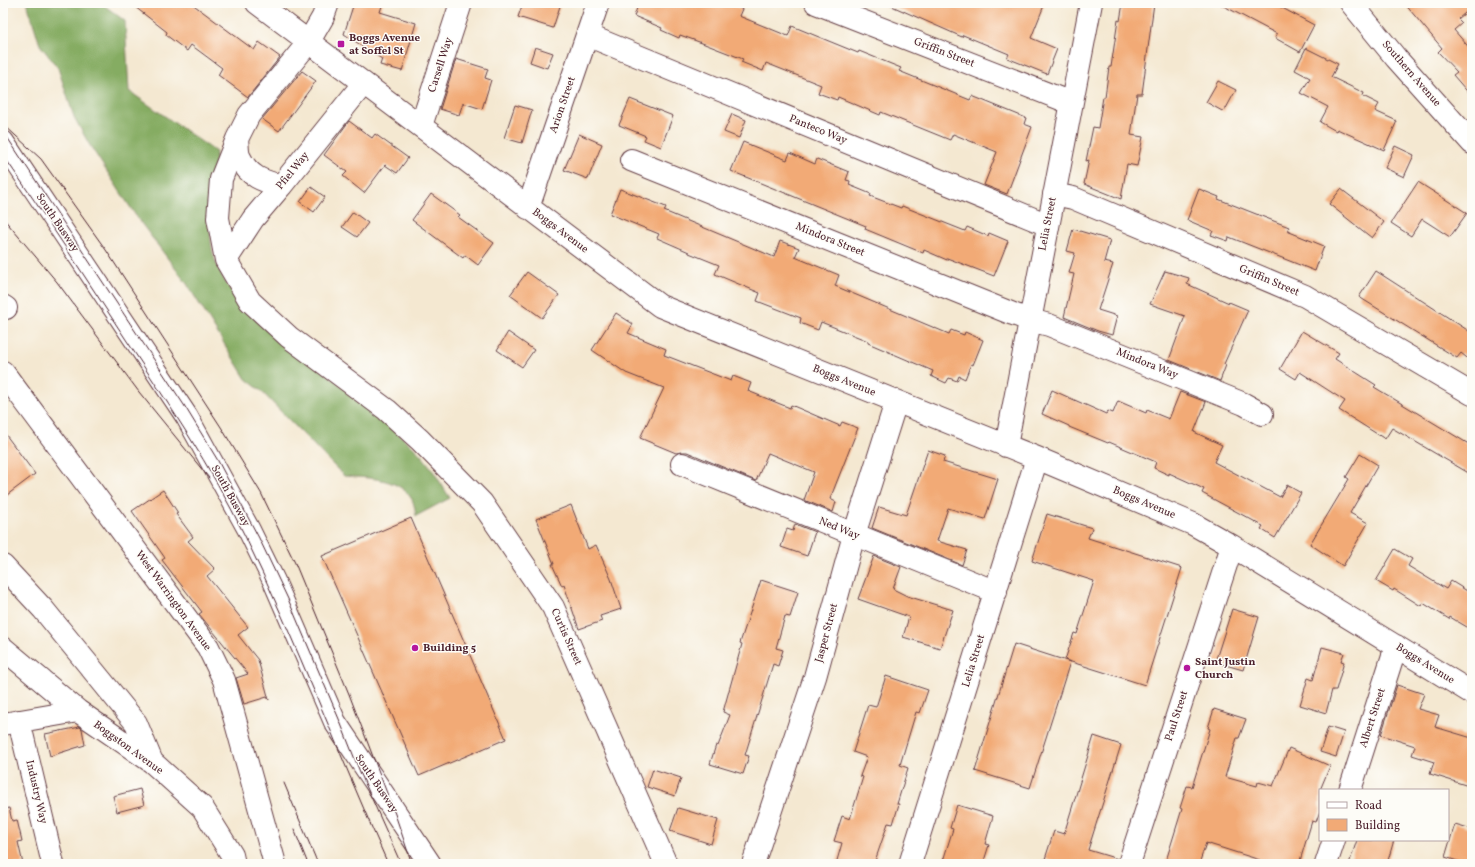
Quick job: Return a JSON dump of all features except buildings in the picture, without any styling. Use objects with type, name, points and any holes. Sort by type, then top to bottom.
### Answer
[{"type":"street","name":"Boggs Avenue","points":[[257,3],[308,43],[660,306],[1037,458],[1193,524],[1232,546],[1472,693]]},
{"type":"street","name":"Curtis Street","points":[[328,3],[323,17],[308,43],[250,115],[237,139],[222,179],[218,218],[226,260],[250,301],[288,337],[387,410],[420,440],[482,503],[553,607],[666,864]]},
{"type":"street","name":"Carsell Way","points":[[421,126],[461,3]]},
{"type":"street","name":"Arion Street","points":[[528,208],[598,3]]},
{"type":"street","name":"Griffin Street","points":[[816,3],[1071,103]]},
{"type":"street","name":"Lelia Street","points":[[1006,446],[1090,3]]},
{"type":"street","name":"Southern Avenue","points":[[1351,3],[1396,58],[1472,143]]},
{"type":"street","name":"Panteco Way","points":[[587,35],[1048,225]]},
{"type":"street","name":"Pfiel Way","points":[[226,260],[253,219],[364,84]]},
{"type":"street","points":[[237,139],[239,157],[252,175],[266,182],[281,186]]},
{"type":"street","name":"South Busway","points":[[3,142],[186,417],[250,530],[274,581],[335,722],[430,864]]},
{"type":"street","name":"Mindora Street","points":[[631,160],[1030,320]]},
{"type":"street","name":"Griffin Street","points":[[1054,194],[1073,198],[1305,296],[1472,394]]},
{"type":"street","name":"Mindora Way","points":[[1030,320],[1056,328],[1244,404],[1262,414]]},
{"type":"street","name":"West Warrington Avenue","points":[[3,372],[208,647],[224,680],[275,864]]},
{"type":"street","name":"Jasper Street","points":[[753,864],[815,677],[854,535],[896,402]]},
{"type":"street","name":"Lelia Street","points":[[910,864],[1037,458]]},
{"type":"street","name":"Ned Way","points":[[682,464],[996,592]]},
{"type":"street","name":"Paul Street","points":[[1129,864],[1232,546]]},
{"type":"street","points":[[3,566],[43,608],[136,723],[152,762]]},
{"type":"street","name":"Albert Street","points":[[1350,789],[1396,646]]},
{"type":"street","name":"Boggston Avenue","points":[[3,648],[78,711],[152,762],[202,807],[232,855],[234,864]]},
{"type":"street","points":[[11,722],[78,711]]},
{"type":"street","name":"Industry Way","points":[[11,722],[53,864]]},
{"type":"street","points":[[1326,864],[1334,841]]},
{"type":"green space","points":[[27,3],[101,3],[125,21],[129,91],[216,152],[210,207],[210,236],[215,260],[223,278],[246,308],[261,322],[357,398],[413,447],[429,465],[450,498],[416,516],[412,500],[405,491],[398,486],[390,482],[371,478],[344,476],[260,390],[246,379],[187,284],[138,219],[89,144],[74,117],[58,68],[40,45]]},
{"type":"tram line","points":[[3,124],[41,159],[106,250],[221,427],[261,493],[295,563],[349,694],[395,814],[412,864]]},
{"type":"tram line","points":[[3,131],[184,405],[217,459],[259,538],[288,599],[360,772],[401,864]]},
{"type":"tram line","points":[[3,155],[65,246],[172,410],[203,459],[232,510],[264,576],[388,864]]},
{"type":"tram line","points":[[3,218],[57,282],[139,392],[209,478]]},
{"type":"tram line","points":[[284,783],[318,864]]},
{"type":"tram line","points":[[294,829],[308,864]]},
{"type":"place","name":"Boggs Avenue at Soffel St","points":[[341,44]]},
{"type":"place","name":"Building 5","points":[[415,648]]},
{"type":"place","name":"Saint Justin Church","points":[[1187,668]]}]
